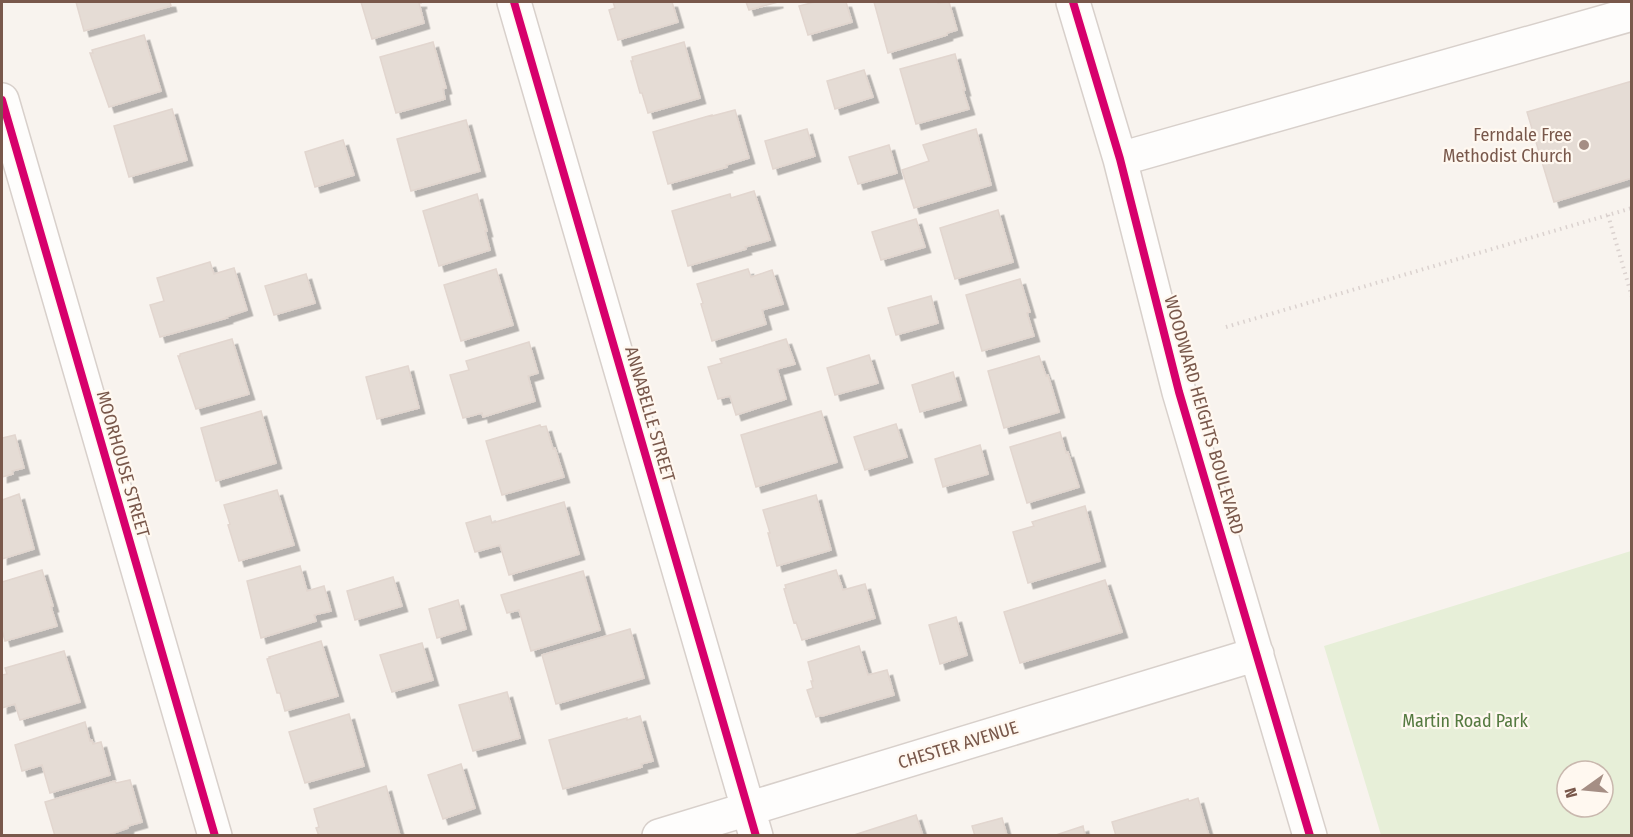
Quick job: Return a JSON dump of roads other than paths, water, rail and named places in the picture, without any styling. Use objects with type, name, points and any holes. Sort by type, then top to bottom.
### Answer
[{"type":"street","name":"ANNABELLE STREET","points":[[514,2],[753,822]]},
{"type":"street","name":"WOODWARD HEIGHTS BOULEVARD","points":[[1073,2],[1120,159],[1179,392],[1310,836]]},
{"type":"street","points":[[1120,159],[1632,14]]},
{"type":"street","name":"MOORHOUSE STREET","points":[[2,100],[215,836]]},
{"type":"street","name":"CHESTER AVENUE","points":[[659,836],[753,822],[1257,654]]},
{"type":"place","name":"Ferndale Free Methodist Church","points":[[1584,145]]},
{"type":"park label","name":"Martin Road Park","points":[[1465,721]]}]
